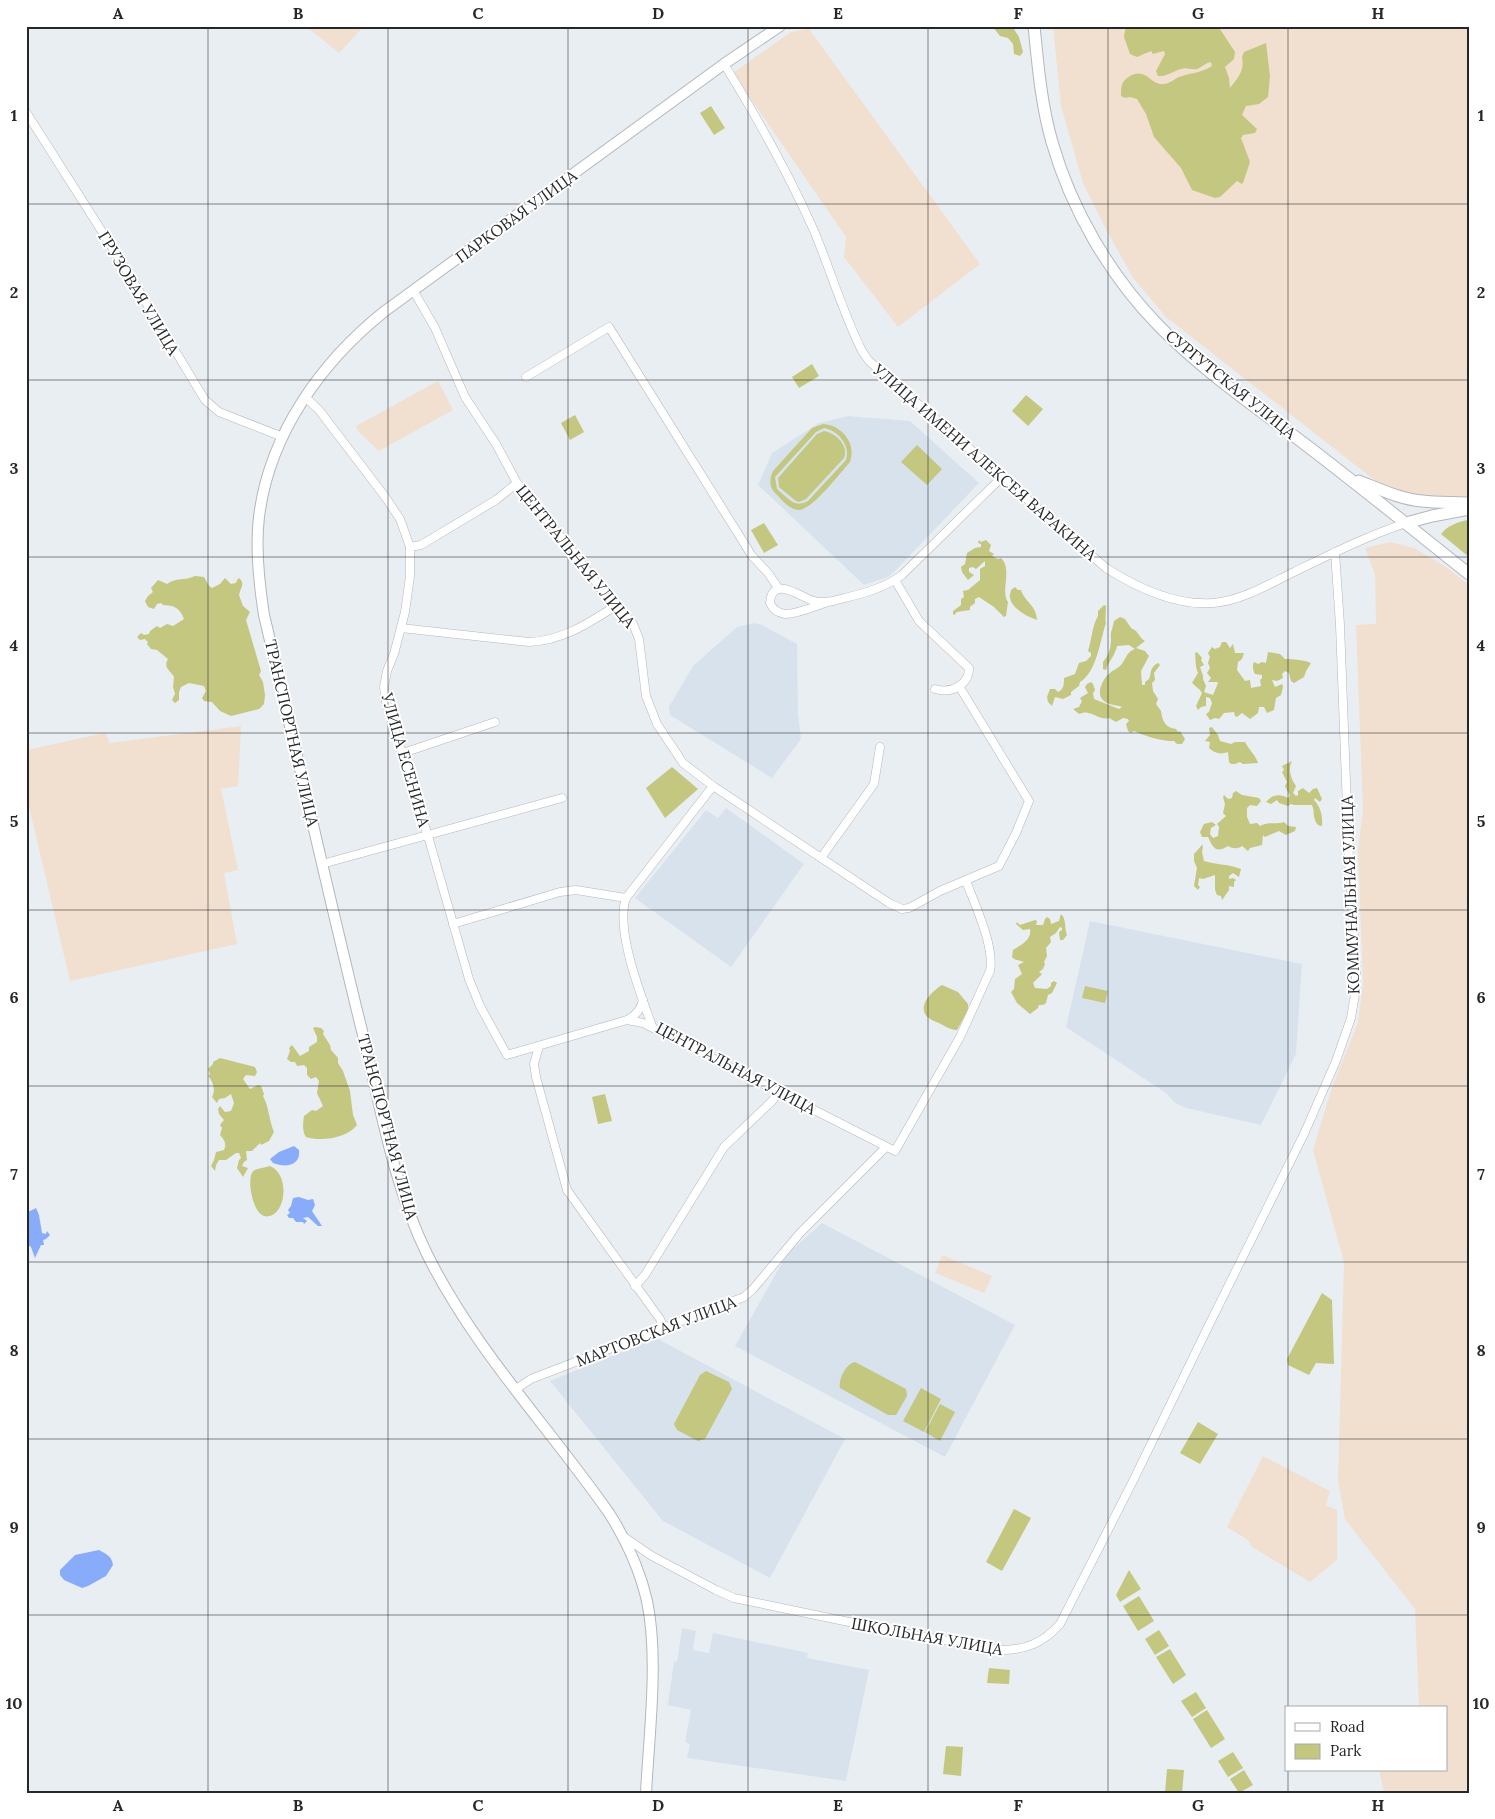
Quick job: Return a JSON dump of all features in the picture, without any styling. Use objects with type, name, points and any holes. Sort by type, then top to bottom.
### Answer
[{"type":"main road","name":"СУРГУТСКАЯ УЛИЦА","points":[[1034,26],[1043,101],[1058,159],[1085,222],[1120,280],[1142,308],[1179,345],[1244,398],[1469,574]]},
{"type":"main road","points":[[1347,477],[1411,500],[1469,503]]},
{"type":"main road","points":[[1406,523],[1469,509]]},
{"type":"street","name":"ПАРКОВАЯ УЛИЦА","points":[[283,437],[305,397],[320,375],[350,341],[378,317],[724,64],[780,26]]},
{"type":"street","name":"УЛИЦА ИМЕНИ АЛЕКСЕЯ ВАРАКИНА","points":[[724,64],[752,108],[791,182],[862,351],[874,365],[1106,568],[1141,587],[1184,601],[1205,603],[1227,601],[1254,591],[1335,552],[1406,523]]},
{"type":"street","name":"ГРУЗОВАЯ УЛИЦА","points":[[26,112],[122,263],[205,400],[219,412],[283,437]]},
{"type":"street","name":"ЦЕНТРАЛЬНАЯ УЛИЦА","points":[[413,290],[435,328],[467,402],[496,444],[517,483],[574,553],[594,581],[634,624],[639,639],[646,696],[657,724],[683,763],[713,786],[889,903],[902,909],[909,908],[940,891],[966,881]]},
{"type":"street","points":[[526,377],[610,327],[752,556],[768,573],[779,589]]},
{"type":"street","name":"УЛИЦА ЕСЕНИНА","points":[[305,397],[319,410],[400,519],[410,547],[410,576],[405,612],[394,654],[387,671],[384,687],[386,702],[403,753],[474,993],[508,1055],[539,1046]]},
{"type":"street","name":"ТРАНСПОРТНАЯ УЛИЦА","points":[[283,437],[272,463],[261,501],[257,540],[259,578],[264,615],[390,1146],[403,1192],[416,1228],[426,1252],[450,1294],[516,1389],[599,1499],[622,1535],[638,1572],[648,1605],[652,1652],[646,1793]]},
{"type":"street","points":[[834,601],[814,601],[789,590],[779,589],[772,594],[770,603],[775,610],[782,614],[794,613],[879,588],[895,580],[1003,476]]},
{"type":"street","points":[[410,547],[421,545],[496,500],[517,483]]},
{"type":"street","name":"КОММУНАЛЬНАЯ УЛИЦА","points":[[1208,1327],[1304,1134],[1336,1061],[1351,1018],[1354,1002],[1356,968],[1349,860],[1340,625],[1335,552]]},
{"type":"street","points":[[895,580],[919,621],[969,668],[969,675],[966,681],[959,686],[947,691],[935,689]]},
{"type":"street","points":[[401,628],[529,642],[542,641],[554,639],[579,629],[617,605]]},
{"type":"street","points":[[886,1147],[895,1151],[960,1037],[990,971],[992,963],[988,944],[966,881],[999,866],[1016,833],[1029,801],[959,686]]},
{"type":"street","points":[[403,753],[495,722]]},
{"type":"street","points":[[821,858],[874,784],[880,747]]},
{"type":"street","points":[[453,924],[560,892],[576,890],[626,898],[713,786]]},
{"type":"street","points":[[322,864],[562,798]]},
{"type":"street","name":"ЦЕНТРАЛЬНАЯ УЛИЦА","points":[[626,898],[623,912],[629,956],[652,1026],[886,1147]]},
{"type":"street","points":[[643,1000],[637,1013],[627,1020],[539,1046],[534,1064],[567,1190],[664,1328]]},
{"type":"street","points":[[627,1020],[652,1026]]},
{"type":"street","points":[[634,1286],[645,1275],[724,1147],[779,1092]]},
{"type":"street","name":"МАРТОВСКАЯ УЛИЦА","points":[[516,1389],[532,1379],[741,1299],[748,1294],[800,1232],[886,1147]]},
{"type":"street","name":"ШКОЛЬНАЯ УЛИЦА","points":[[622,1535],[652,1556],[716,1590],[746,1602],[897,1632],[1001,1650],[1028,1648],[1047,1638],[1065,1616],[1134,1482],[1208,1327]]},
{"type":"street","points":[[638,1572],[641,1560],[646,1556],[652,1556]]},
{"type":"shaded area","points":[[306,26],[364,26],[339,53]]},
{"type":"shaded area","points":[[1053,26],[1469,26],[1469,496],[1416,496],[1382,486],[1166,317],[1133,278],[1083,183],[1061,106]]},
{"type":"shaded area","points":[[809,29],[980,264],[898,327],[844,257],[846,237],[733,73],[791,32]]},
{"type":"shaded area","points":[[438,381],[453,410],[379,451],[359,432],[356,426]]},
{"type":"shaded area","points":[[848,416],[910,421],[979,483],[894,572],[888,577],[864,585],[758,485],[772,453],[819,423]]},
{"type":"shaded area","points":[[1390,542],[1414,548],[1446,567],[1469,585],[1469,1793],[1384,1793],[1379,1772],[1448,1772],[1448,1706],[1419,1706],[1415,1609],[1345,1519],[1338,1481],[1344,1262],[1313,1150],[1332,1087],[1358,1023],[1363,982],[1358,850],[1363,810],[1356,625],[1376,624],[1375,574],[1365,548]]},
{"type":"shaded area","points":[[755,623],[797,644],[798,713],[801,739],[772,778],[670,715],[669,707],[693,666],[737,627]]},
{"type":"shaded area","points":[[241,726],[238,786],[221,789],[238,870],[224,873],[237,944],[70,981],[26,794],[26,750],[105,733],[110,743]]},
{"type":"shaded area","points":[[726,808],[804,864],[731,967],[635,898],[706,810],[718,818]]},
{"type":"shaded area","points":[[1090,921],[1302,964],[1296,1054],[1261,1125],[1186,1108],[1175,1103],[1166,1093],[1066,1027]]},
{"type":"shaded area","points":[[822,1223],[1015,1325],[945,1457],[735,1346],[787,1254]]},
{"type":"shaded area","points":[[942,1255],[992,1276],[984,1293],[935,1273]]},
{"type":"shaded area","points":[[656,1338],[845,1439],[770,1578],[663,1521],[550,1381]]},
{"type":"shaded area","points":[[1263,1456],[1330,1491],[1326,1505],[1337,1510],[1337,1560],[1310,1582],[1252,1547],[1248,1540],[1227,1527]]},
{"type":"shaded area","points":[[682,1628],[696,1631],[693,1650],[709,1653],[713,1633],[808,1653],[807,1658],[869,1670],[846,1781],[687,1758],[690,1744],[685,1742],[691,1710],[668,1705],[674,1661],[677,1662]]},
{"type":"green space","points":[[989,26],[1012,26],[1019,37],[1023,52],[1020,56],[1014,54],[1013,44],[1008,38],[1000,36],[993,27]]},
{"type":"green space","points":[[1129,26],[1218,26],[1235,52],[1234,59],[1225,67],[1230,88],[1242,70],[1244,52],[1266,43],[1270,76],[1268,97],[1259,104],[1246,106],[1242,115],[1257,129],[1255,133],[1243,135],[1241,138],[1250,162],[1242,184],[1237,181],[1220,197],[1215,198],[1192,190],[1181,168],[1154,137],[1146,114],[1137,99],[1121,96],[1123,82],[1136,74],[1145,75],[1155,82],[1165,84],[1179,77],[1200,72],[1212,66],[1211,62],[1197,69],[1183,68],[1167,75],[1158,76],[1156,71],[1165,54],[1164,51],[1153,54],[1151,51],[1137,57],[1130,54],[1124,37],[1125,30]]},
{"type":"green space","points":[[711,106],[725,128],[714,135],[700,113]]},
{"type":"green space","points":[[812,364],[819,376],[799,388],[792,377]]},
{"type":"green space","points":[[1026,395],[1043,409],[1028,426],[1012,411]]},
{"type":"green space","points":[[575,415],[584,432],[570,440],[561,423]]},
{"type":"green space","points":[[823,424],[830,425],[842,432],[850,442],[852,455],[850,462],[819,497],[805,508],[796,510],[787,505],[774,492],[770,484],[771,478],[773,471],[812,428]],"holes":[[[824,428],[838,435],[845,444],[847,449],[846,460],[808,501],[799,504],[795,503],[777,489],[775,477],[816,432]]]},
{"type":"green space","points":[[824,431],[833,434],[843,445],[845,449],[844,458],[806,499],[799,502],[796,501],[779,487],[778,478],[817,434]]},
{"type":"green space","points":[[917,445],[942,469],[927,485],[901,462]]},
{"type":"green space","points":[[1469,520],[1469,557],[1441,534],[1454,524]]},
{"type":"green space","points":[[764,523],[778,545],[764,553],[751,530]]},
{"type":"green space","points":[[979,540],[981,542],[986,540],[991,545],[989,551],[994,554],[992,556],[998,559],[1001,558],[1006,568],[1005,592],[1008,602],[1006,616],[1004,617],[994,607],[979,597],[975,599],[975,603],[970,607],[970,610],[953,614],[953,611],[961,605],[961,599],[964,597],[963,591],[968,590],[980,580],[980,569],[985,566],[985,561],[976,569],[973,567],[969,568],[969,572],[974,575],[968,580],[962,572],[961,567],[965,564],[967,553],[981,547],[981,544],[978,543]]},
{"type":"green space","points":[[195,576],[204,577],[212,588],[220,584],[225,578],[231,584],[236,583],[239,578],[242,582],[239,595],[243,606],[250,612],[246,620],[261,671],[259,675],[263,682],[265,695],[264,704],[259,709],[231,716],[220,711],[212,702],[204,701],[202,698],[206,691],[204,686],[189,683],[181,687],[179,700],[175,703],[172,700],[175,694],[173,687],[174,677],[166,665],[168,659],[157,650],[151,649],[145,639],[140,640],[137,637],[141,633],[144,635],[149,634],[157,626],[160,628],[167,624],[173,626],[184,619],[181,612],[161,603],[157,604],[154,609],[148,607],[145,601],[153,592],[151,588],[158,580],[167,584],[174,580]]},
{"type":"green space","points":[[1015,587],[1021,590],[1033,607],[1037,620],[1025,615],[1011,602],[1011,590]]},
{"type":"green space","points":[[1104,605],[1106,606],[1106,623],[1097,655],[1090,671],[1080,682],[1079,686],[1071,692],[1071,695],[1063,699],[1055,697],[1052,706],[1048,702],[1047,697],[1050,689],[1060,691],[1064,678],[1075,674],[1079,663],[1086,661],[1091,656],[1091,653],[1088,651],[1093,628],[1098,611]]},
{"type":"green space","points":[[1120,617],[1125,619],[1131,628],[1145,641],[1136,648],[1145,651],[1149,656],[1141,671],[1142,685],[1145,685],[1145,682],[1149,679],[1153,667],[1158,663],[1160,665],[1154,673],[1155,680],[1152,683],[1153,691],[1158,699],[1156,704],[1167,725],[1178,732],[1180,731],[1185,739],[1182,744],[1153,738],[1134,731],[1131,733],[1128,731],[1126,724],[1129,721],[1128,719],[1123,718],[1116,722],[1109,718],[1087,713],[1079,714],[1073,709],[1079,707],[1082,701],[1080,698],[1088,693],[1085,687],[1091,682],[1095,690],[1093,693],[1094,699],[1119,709],[1122,707],[1106,702],[1101,698],[1100,694],[1101,686],[1107,675],[1120,666],[1128,654],[1135,649],[1129,645],[1117,646],[1106,670],[1103,669],[1103,662],[1110,648],[1114,621]]},
{"type":"green space","points":[[1222,642],[1226,642],[1230,648],[1233,644],[1235,653],[1244,653],[1242,659],[1238,662],[1237,670],[1245,681],[1250,680],[1251,688],[1261,686],[1260,680],[1262,678],[1262,675],[1255,674],[1253,663],[1266,663],[1268,652],[1280,654],[1285,659],[1311,663],[1304,677],[1294,683],[1291,681],[1289,673],[1285,671],[1282,674],[1283,678],[1277,681],[1272,680],[1275,687],[1282,684],[1283,687],[1281,695],[1276,698],[1274,710],[1267,713],[1264,707],[1259,707],[1258,713],[1250,719],[1242,713],[1237,717],[1234,712],[1224,713],[1219,719],[1210,720],[1206,714],[1209,712],[1212,703],[1210,698],[1206,697],[1206,706],[1198,710],[1196,706],[1202,693],[1192,683],[1198,673],[1195,653],[1197,652],[1202,658],[1201,660],[1204,665],[1200,667],[1206,686],[1204,692],[1213,695],[1218,683],[1208,682],[1211,678],[1207,673],[1210,668],[1208,653],[1212,647],[1215,649],[1220,647]]},
{"type":"green space","points":[[1212,727],[1220,741],[1231,744],[1245,742],[1258,763],[1243,764],[1240,762],[1231,764],[1228,752],[1220,753],[1211,750],[1209,748],[1210,742],[1205,741],[1210,735],[1209,728]]},
{"type":"green space","points":[[1292,761],[1290,774],[1296,786],[1293,793],[1296,796],[1298,791],[1303,788],[1309,793],[1317,788],[1322,799],[1320,802],[1315,798],[1314,800],[1321,813],[1322,826],[1316,822],[1312,805],[1291,804],[1288,806],[1279,803],[1277,800],[1271,804],[1266,802],[1274,796],[1279,795],[1288,798],[1290,796],[1285,786],[1287,782],[1282,772],[1284,770],[1282,766]]},
{"type":"green space","points":[[672,767],[698,789],[665,818],[646,788]]},
{"type":"green space","points":[[1236,791],[1242,795],[1259,798],[1261,801],[1257,806],[1250,805],[1247,808],[1247,817],[1250,824],[1257,823],[1260,826],[1284,822],[1288,826],[1296,827],[1295,831],[1286,835],[1279,831],[1265,837],[1263,835],[1262,845],[1250,848],[1248,851],[1242,846],[1237,848],[1228,846],[1220,849],[1215,848],[1208,837],[1202,837],[1200,832],[1204,824],[1212,822],[1216,825],[1211,828],[1210,834],[1213,838],[1218,836],[1219,827],[1217,824],[1226,816],[1223,813],[1225,804],[1223,797],[1224,795],[1228,799],[1232,798],[1233,793]]},
{"type":"green space","points":[[1202,845],[1204,861],[1241,869],[1239,877],[1233,873],[1229,876],[1229,879],[1233,878],[1236,880],[1234,887],[1229,886],[1229,890],[1222,900],[1215,890],[1215,875],[1203,879],[1199,878],[1198,885],[1200,887],[1198,890],[1194,886],[1197,868],[1194,854]]},
{"type":"green space","points":[[1061,914],[1064,919],[1067,935],[1063,940],[1060,940],[1059,932],[1062,928],[1060,927],[1050,937],[1051,942],[1046,948],[1045,964],[1039,972],[1042,974],[1033,983],[1035,988],[1047,989],[1054,981],[1057,983],[1052,993],[1048,995],[1046,1003],[1039,1005],[1030,1014],[1017,1003],[1011,992],[1014,989],[1015,979],[1022,974],[1018,965],[1024,962],[1012,957],[1013,950],[1025,942],[1030,933],[1030,929],[1023,930],[1016,924],[1017,922],[1020,925],[1035,920],[1037,921],[1036,925],[1043,925],[1047,917],[1050,919],[1051,924],[1059,921]]},
{"type":"green space","points":[[942,985],[958,992],[968,1004],[968,1010],[957,1030],[950,1029],[933,1021],[925,1014],[924,1006],[926,1001]]},
{"type":"green space","points":[[1085,986],[1108,991],[1105,1003],[1082,998]]},
{"type":"green space","points":[[313,1028],[321,1028],[324,1031],[323,1034],[331,1050],[338,1058],[338,1063],[350,1091],[353,1115],[357,1125],[341,1136],[327,1139],[306,1137],[303,1130],[304,1116],[312,1110],[316,1111],[323,1106],[317,1093],[319,1081],[316,1077],[311,1079],[307,1075],[307,1068],[304,1065],[297,1066],[295,1062],[287,1059],[290,1051],[289,1048],[292,1045],[300,1056],[309,1051],[309,1047],[317,1042]]},
{"type":"green space","points":[[220,1058],[255,1067],[257,1072],[255,1076],[246,1075],[243,1079],[250,1089],[258,1085],[261,1086],[274,1132],[269,1141],[261,1145],[260,1143],[252,1151],[246,1151],[247,1160],[242,1166],[248,1168],[243,1177],[237,1168],[241,1158],[239,1153],[226,1160],[219,1160],[215,1171],[211,1166],[216,1152],[224,1150],[225,1146],[224,1140],[220,1135],[222,1128],[220,1125],[224,1120],[219,1114],[218,1109],[220,1106],[225,1112],[231,1111],[234,1103],[231,1094],[219,1099],[217,1103],[212,1097],[214,1089],[213,1083],[208,1076],[210,1074],[208,1069],[213,1062]]},
{"type":"green space","points":[[605,1094],[612,1121],[598,1124],[592,1097]]},
{"type":"green space","points":[[270,1166],[277,1171],[281,1178],[283,1196],[277,1212],[271,1216],[264,1216],[260,1214],[254,1203],[250,1183],[252,1173],[255,1170]]},
{"type":"green space","points":[[1322,1293],[1332,1300],[1334,1364],[1316,1363],[1309,1375],[1288,1365],[1287,1359]]},
{"type":"green space","points":[[855,1362],[906,1389],[907,1396],[896,1415],[888,1415],[840,1388],[843,1372]]},
{"type":"green space","points":[[706,1371],[729,1382],[732,1389],[705,1439],[698,1441],[677,1430],[674,1424],[700,1375]]},
{"type":"green space","points":[[921,1388],[941,1399],[924,1432],[903,1421]]},
{"type":"green space","points":[[940,1404],[955,1412],[940,1441],[925,1432]]},
{"type":"green space","points":[[1198,1422],[1218,1434],[1200,1464],[1180,1453]]},
{"type":"green space","points":[[1014,1509],[1031,1518],[1002,1571],[986,1562]]},
{"type":"green space","points":[[1129,1570],[1141,1589],[1120,1602],[1116,1595]]},
{"type":"green space","points":[[1139,1596],[1154,1621],[1138,1631],[1123,1606]]},
{"type":"green space","points":[[1159,1630],[1169,1646],[1155,1655],[1145,1639]]},
{"type":"green space","points":[[1170,1649],[1186,1675],[1173,1684],[1156,1657]]},
{"type":"green space","points":[[989,1668],[1010,1670],[1009,1684],[987,1683]]},
{"type":"green space","points":[[1196,1692],[1206,1708],[1192,1717],[1181,1701]]},
{"type":"green space","points":[[1207,1710],[1225,1739],[1211,1748],[1193,1719]]},
{"type":"green space","points":[[946,1746],[963,1747],[961,1776],[943,1774]]},
{"type":"green space","points":[[1233,1752],[1243,1768],[1228,1777],[1218,1761]]},
{"type":"green space","points":[[1167,1769],[1184,1770],[1182,1793],[1165,1793]]},
{"type":"green space","points":[[1244,1770],[1253,1785],[1239,1793],[1230,1779]]},
{"type":"water","points":[[294,1146],[299,1150],[299,1155],[295,1162],[282,1165],[273,1163],[270,1159],[279,1152]]},
{"type":"water","points":[[299,1197],[308,1200],[313,1199],[315,1205],[312,1211],[322,1226],[318,1226],[308,1217],[303,1218],[307,1221],[304,1224],[289,1218],[287,1215],[290,1213],[288,1210],[293,1198]]},
{"type":"water","points":[[36,1208],[42,1233],[46,1234],[47,1231],[50,1235],[43,1240],[44,1245],[41,1245],[35,1258],[31,1247],[26,1243],[26,1213]]},
{"type":"water","points":[[99,1550],[111,1559],[113,1565],[106,1576],[82,1588],[64,1580],[60,1575],[60,1570],[75,1555]]}]
